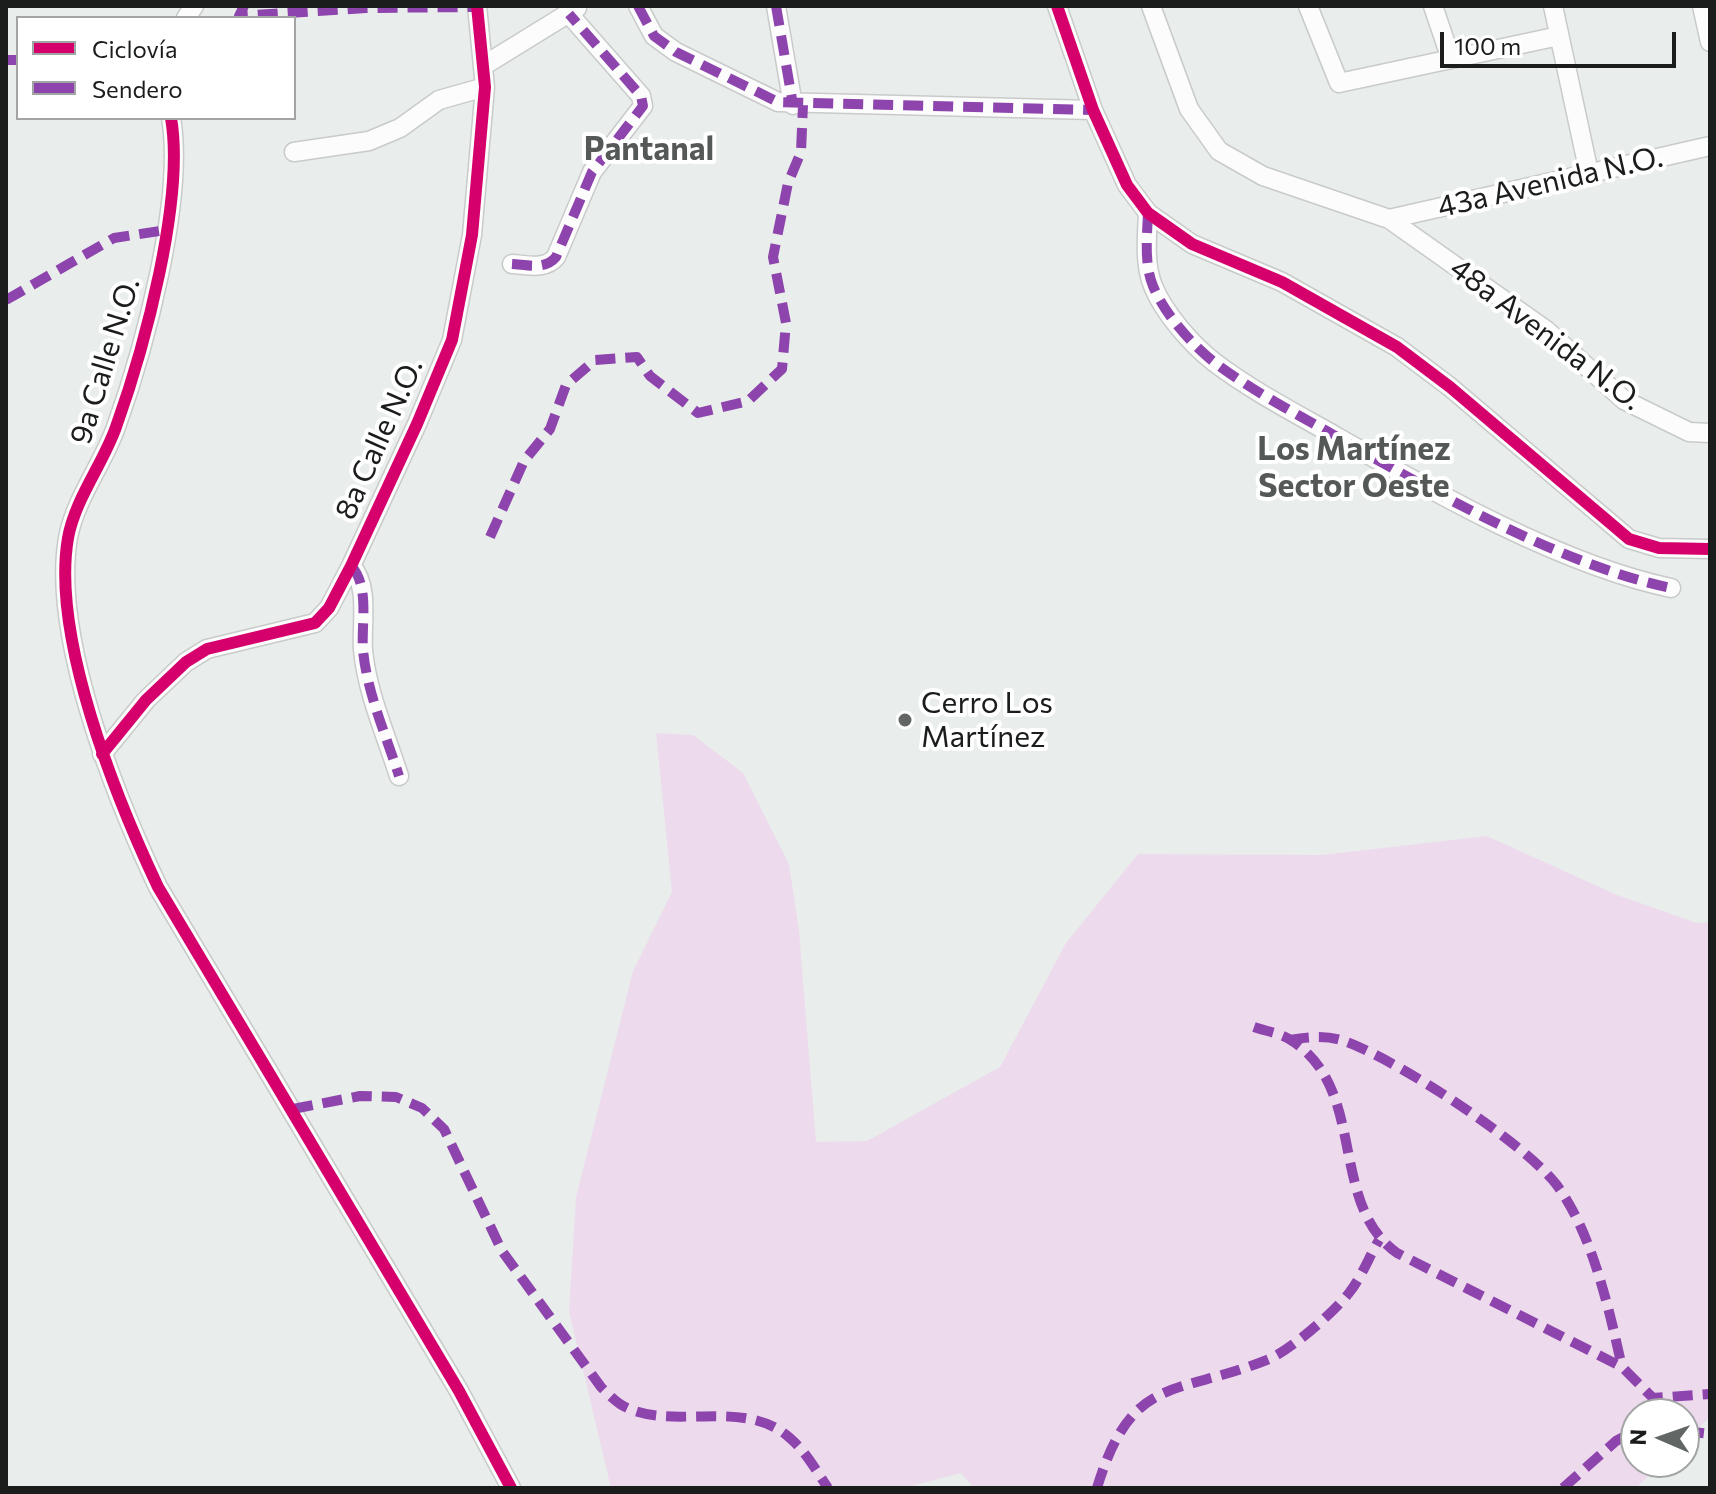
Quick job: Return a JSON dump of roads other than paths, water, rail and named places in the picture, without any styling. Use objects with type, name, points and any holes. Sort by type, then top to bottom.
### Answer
[{"type":"street","name":"8a Calle N.O.","points":[[102,754],[146,700],[186,662],[207,649],[315,623],[329,608],[351,566],[452,340],[472,235],[485,87],[477,6]]},
{"type":"street","points":[[638,6],[654,36],[676,52],[763,96],[793,105],[1093,110]]},
{"type":"street","points":[[776,6],[793,105]]},
{"type":"street","points":[[1057,6],[1093,110],[1127,185],[1148,213],[1183,240],[1282,282],[1397,347],[1450,387],[1629,539],[1659,548],[1710,549]]},
{"type":"street","name":"48a Avenida N.O.","points":[[1151,6],[1189,109],[1219,151],[1263,176],[1389,219],[1546,330],[1624,400],[1689,432],[1710,433]]},
{"type":"street","points":[[1308,6],[1339,83],[1559,36]]},
{"type":"street","points":[[1433,6],[1451,59]]},
{"type":"street","points":[[1553,6],[1589,173]]},
{"type":"street","points":[[1702,6],[1710,42]]},
{"type":"street","points":[[483,66],[574,10],[641,96],[643,106],[592,172],[550,265],[512,264]]},
{"type":"street","points":[[294,152],[369,141],[400,128],[439,100],[485,87]]},
{"type":"street","name":"9a Calle N.O.","points":[[171,120],[172,172],[161,270],[116,428],[76,512],[66,559],[70,615],[102,754],[122,811],[158,887],[459,1391],[511,1488]]},
{"type":"street","name":"43a Avenida N.O.","points":[[1389,219],[1710,146]]},
{"type":"street","points":[[1148,213],[1147,256],[1152,285],[1192,341],[1213,361],[1363,452],[1476,512],[1609,572],[1671,588]]},
{"type":"street","points":[[351,566],[361,582],[363,651],[369,686],[399,776]]},
{"type":"place","name":"Cerro Los Martínez","points":[[905,720]]},
{"type":"district","name":"Pantanal","points":[[649,149]]},
{"type":"district","name":"Los Martínez Sector Oeste","points":[[1354,468]]}]
